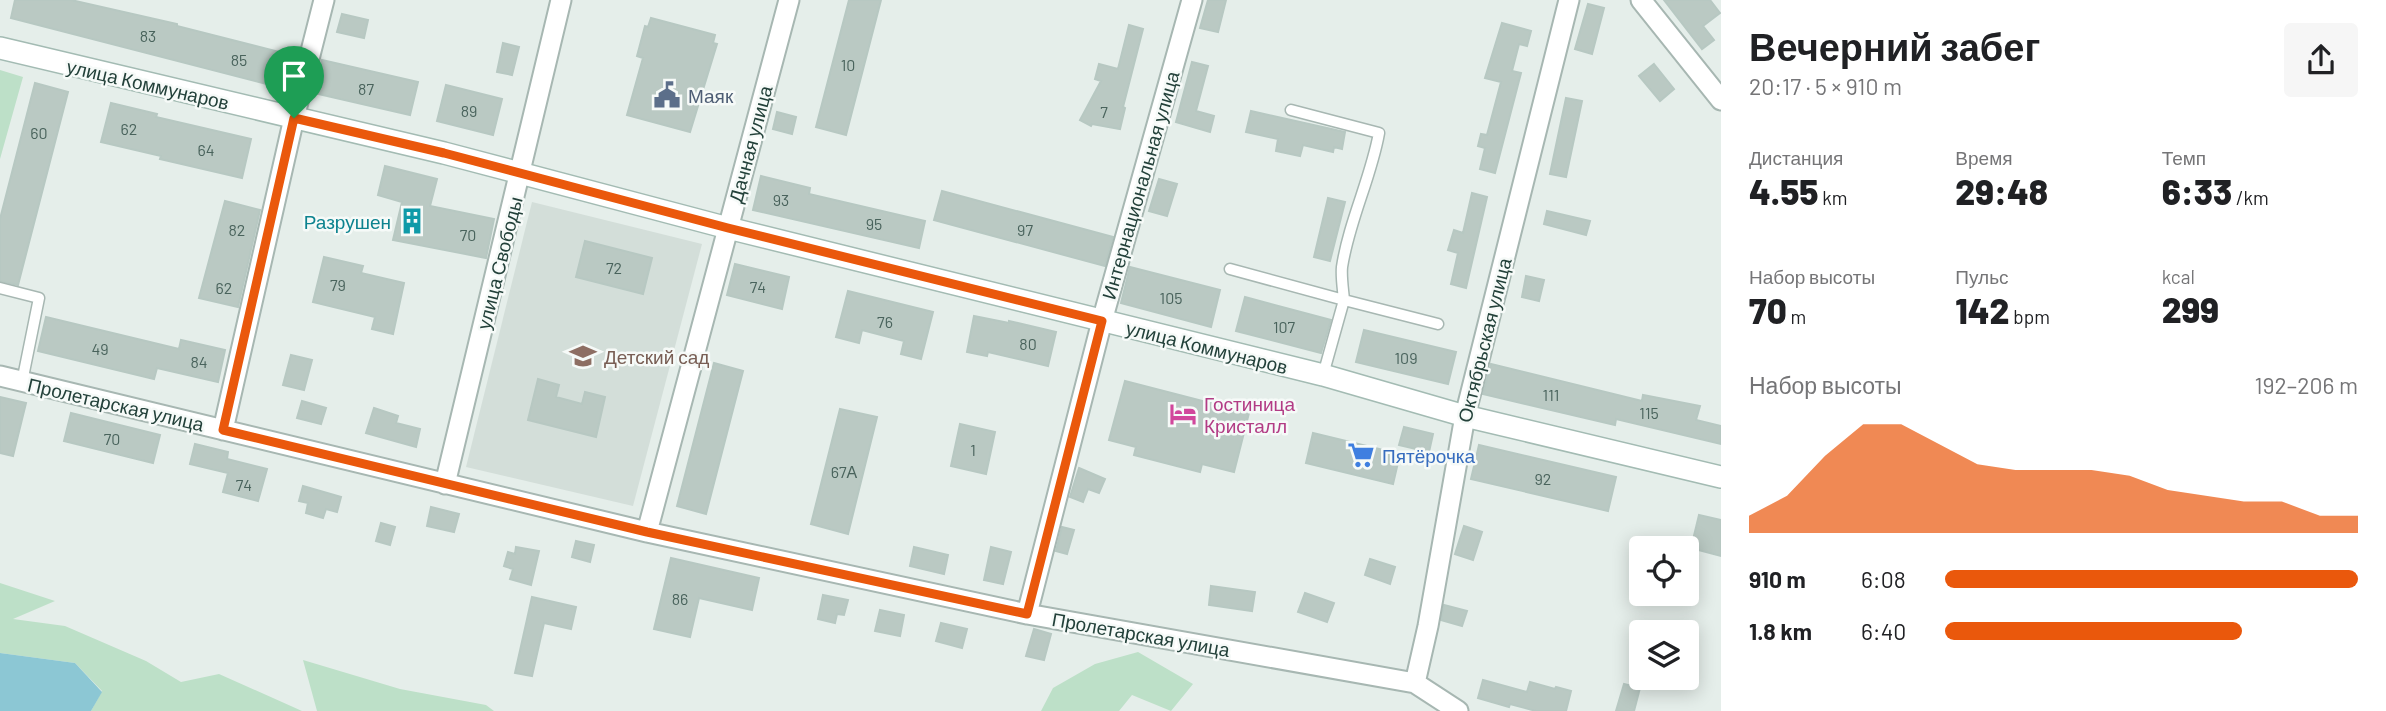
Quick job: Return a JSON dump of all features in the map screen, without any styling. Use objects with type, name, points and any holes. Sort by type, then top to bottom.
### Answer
[{"type":"main road","name":"улица Коммунаров","points":[[0,48],[444,153],[728,228],[1324,375],[1465,416],[1721,477]]},
{"type":"street","points":[[223,430],[294,118],[324,0]]},
{"type":"street","name":"улица Свободы","points":[[445,484],[561,0]]},
{"type":"street","name":"Дачная улица","points":[[647,532],[789,0]]},
{"type":"street","name":"Интернациональная улица","points":[[1027,614],[1102,321],[1192,0]]},
{"type":"street","name":"Октябрьская улица","points":[[1415,683],[1428,626],[1465,416],[1569,0]]},
{"type":"street","points":[[1641,0],[1721,100]]},
{"type":"street","name":"Пролетарская улица","points":[[0,376],[647,532],[1027,614],[1415,683],[1458,711]]},
{"type":"lane","points":[[1291,110],[1379,133],[1374,161],[1360,196],[1342,268],[1344,300],[1324,375]]},
{"type":"lane","points":[[1230,270],[1437,324]]},
{"type":"lane","points":[[0,288],[39,298],[22,382]]},
{"type":"shaded area","name":"Детский сад","points":[[532,202],[702,244],[633,506],[466,467]]},
{"type":"green space","points":[[0,70],[23,77],[0,159]]},
{"type":"green space","points":[[0,583],[55,601],[13,619],[65,626],[146,661],[181,682],[219,674],[302,711],[91,711],[102,691],[75,663],[0,653]]},
{"type":"green space","points":[[1138,652],[1193,684],[1171,711],[1132,695],[1119,711],[1041,711],[1053,688],[1095,664]]},
{"type":"green space","points":[[303,660],[400,689],[486,705],[494,711],[317,711]]},
{"type":"water","points":[[0,653],[75,663],[102,692],[91,711],[0,711]]},
{"type":"building","points":[[15,0],[71,0],[177,24],[287,54],[278,87],[11,18]]},
{"type":"building","points":[[849,0],[881,0],[846,135],[816,127]]},
{"type":"building","points":[[1208,0],[1226,0],[1218,32],[1200,28]]},
{"type":"building","points":[[1664,0],[1710,0],[1720,13],[1703,26],[1714,40],[1702,49]]},
{"type":"building","points":[[1588,4],[1604,8],[1592,54],[1575,49]]},
{"type":"building","points":[[342,14],[368,20],[364,38],[337,32]]},
{"type":"building","name":"Маяк","points":[[651,18],[715,35],[713,43],[717,44],[690,132],[627,115],[643,58],[637,56],[645,26],[648,27]]},
{"type":"building","points":[[1502,23],[1531,31],[1527,46],[1519,44],[1512,71],[1521,73],[1495,173],[1480,169],[1485,148],[1478,146],[1481,134],[1487,135],[1501,82],[1485,78]]},
{"type":"building","points":[[1129,25],[1143,29],[1120,129],[1091,126],[1080,120],[1101,81],[1095,79],[1099,64],[1118,69]]},
{"type":"building","points":[[503,43],[519,47],[512,75],[497,72]]},
{"type":"building","points":[[322,60],[418,82],[410,115],[314,93]]},
{"type":"building","points":[[1192,62],[1208,66],[1196,111],[1214,116],[1210,132],[1176,122]]},
{"type":"building","points":[[1654,64],[1674,89],[1660,101],[1639,76]]},
{"type":"building","points":[[35,83],[68,92],[18,285],[0,281],[0,219]]},
{"type":"building","points":[[446,85],[502,99],[493,135],[437,121]]},
{"type":"building","points":[[1566,98],[1582,101],[1566,177],[1550,174]]},
{"type":"building","points":[[111,103],[157,114],[156,117],[251,139],[242,178],[101,142]]},
{"type":"building","points":[[1251,111],[1345,132],[1342,149],[1334,147],[1333,152],[1303,145],[1300,156],[1276,151],[1278,139],[1246,132]]},
{"type":"building","points":[[777,112],[796,117],[792,134],[773,129]]},
{"type":"building","points":[[385,166],[437,179],[430,206],[494,219],[486,258],[393,240],[402,202],[378,195]]},
{"type":"building","points":[[761,176],[810,188],[809,194],[925,221],[919,248],[753,210]]},
{"type":"building","points":[[1159,179],[1177,184],[1167,216],[1149,211]]},
{"type":"building","points":[[942,191],[1113,237],[1105,266],[934,220]]},
{"type":"building","points":[[1472,193],[1487,197],[1466,288],[1451,284],[1458,253],[1448,250],[1454,230],[1463,233]]},
{"type":"building","points":[[1328,198],[1345,202],[1330,261],[1314,257]]},
{"type":"building","points":[[225,201],[260,210],[238,307],[199,298]]},
{"type":"building","points":[[1547,211],[1590,221],[1586,235],[1544,224]]},
{"type":"building","name":"Детский сад","points":[[585,241],[652,258],[643,294],[576,277]]},
{"type":"building","points":[[324,257],[363,266],[361,273],[404,283],[393,334],[372,329],[375,317],[313,302]]},
{"type":"building","points":[[735,264],[789,277],[782,309],[727,295]]},
{"type":"building","points":[[1130,267],[1220,290],[1211,327],[1121,303]]},
{"type":"building","points":[[1526,276],[1544,280],[1539,301],[1522,297]]},
{"type":"building","points":[[848,291],[933,312],[921,359],[901,354],[904,341],[862,330],[859,343],[836,337]]},
{"type":"building","points":[[1245,297],[1331,320],[1321,353],[1236,331]]},
{"type":"building","points":[[974,316],[1056,332],[1048,366],[988,352],[987,356],[967,352]]},
{"type":"building","points":[[46,317],[179,349],[181,340],[225,350],[218,382],[157,368],[154,379],[38,351]]},
{"type":"building","points":[[1364,330],[1456,352],[1448,384],[1356,362]]},
{"type":"building","points":[[291,355],[312,360],[304,390],[283,385]]},
{"type":"building","points":[[714,363],[743,371],[706,514],[677,506]]},
{"type":"building","points":[[1491,364],[1642,401],[1643,395],[1700,406],[1696,420],[1721,426],[1721,444],[1616,419],[1615,425],[1483,394]]},
{"type":"building","points":[[538,379],[559,385],[556,397],[582,404],[585,392],[605,397],[596,437],[528,420]]},
{"type":"building","points":[[1125,381],[1249,413],[1234,472],[1202,464],[1200,472],[1134,455],[1136,447],[1109,440]]},
{"type":"building","points":[[0,397],[26,403],[13,456],[0,453]]},
{"type":"building","points":[[302,401],[326,408],[321,424],[297,418]]},
{"type":"building","points":[[374,408],[398,416],[396,423],[420,429],[416,447],[366,433]]},
{"type":"building","points":[[840,409],[877,417],[848,534],[811,524]]},
{"type":"building","points":[[71,413],[160,435],[153,463],[64,441]]},
{"type":"building","points":[[960,424],[995,432],[986,474],[951,466]]},
{"type":"building","points":[[1404,427],[1433,434],[1429,452],[1399,445]]},
{"type":"building","points":[[1313,433],[1400,454],[1393,484],[1306,463]]},
{"type":"building","points":[[195,444],[228,452],[227,459],[267,469],[258,501],[223,492],[228,473],[190,464]]},
{"type":"building","points":[[1479,445],[1616,477],[1608,511],[1471,479]]},
{"type":"building","points":[[1079,468],[1105,479],[1099,493],[1088,489],[1083,502],[1070,497]]},
{"type":"building","points":[[303,486],[341,497],[337,512],[326,509],[323,518],[306,513],[308,503],[299,501]]},
{"type":"building","points":[[431,507],[459,514],[454,532],[427,526]]},
{"type":"building","points":[[1699,515],[1721,520],[1721,556],[1699,550],[1699,536],[1694,536]]},
{"type":"building","points":[[381,523],[395,527],[390,545],[376,541]]},
{"type":"building","points":[[1464,526],[1482,532],[1473,560],[1455,554]]},
{"type":"building","points":[[1062,527],[1074,530],[1067,554],[1056,551]]},
{"type":"building","points":[[576,541],[594,545],[590,562],[572,557]]},
{"type":"building","points":[[516,547],[539,551],[531,585],[510,579],[513,569],[504,566],[508,552],[515,554]]},
{"type":"building","points":[[914,547],[948,555],[944,574],[910,566]]},
{"type":"building","points":[[991,547],[1011,552],[1003,584],[984,580]]},
{"type":"building","points":[[671,558],[759,578],[752,610],[699,598],[690,637],[654,629]]},
{"type":"building","points":[[1370,559],[1395,567],[1390,584],[1365,575]]},
{"type":"building","points":[[1211,586],[1255,592],[1252,611],[1209,605]]},
{"type":"building","points":[[1305,593],[1334,603],[1327,622],[1298,612]]},
{"type":"building","points":[[823,595],[848,600],[844,615],[837,614],[835,623],[818,619]]},
{"type":"building","points":[[532,597],[576,607],[571,629],[544,623],[532,676],[515,673]]},
{"type":"building","points":[[1444,605],[1467,611],[1462,626],[1441,620]]},
{"type":"building","points":[[880,610],[904,615],[900,636],[875,631]]},
{"type":"building","points":[[941,623],[967,629],[962,648],[936,641]]},
{"type":"building","points":[[1034,629],[1051,634],[1044,660],[1026,656]]},
{"type":"building","points":[[1483,680],[1527,692],[1530,682],[1571,691],[1566,711],[1536,711],[1478,698]]},
{"type":"building","points":[[1624,684],[1629,685],[1629,690],[1639,690],[1634,711],[1616,711]]},
{"type":"place","name":"Маяк","points":[[667,95]]},
{"type":"place","name":"Разрушен","points":[[412,221]]},
{"type":"place","name":"Детский сад","points":[[583,356]]},
{"type":"place","name":"Гостиница Кристалл","points":[[1183,414]]},
{"type":"place","name":"Пятёрочка","points":[[1361,455]]},
{"type":"route","points":[[294,118],[444,153],[728,228],[1102,321],[1027,614],[647,532],[223,430],[294,118]]}]
